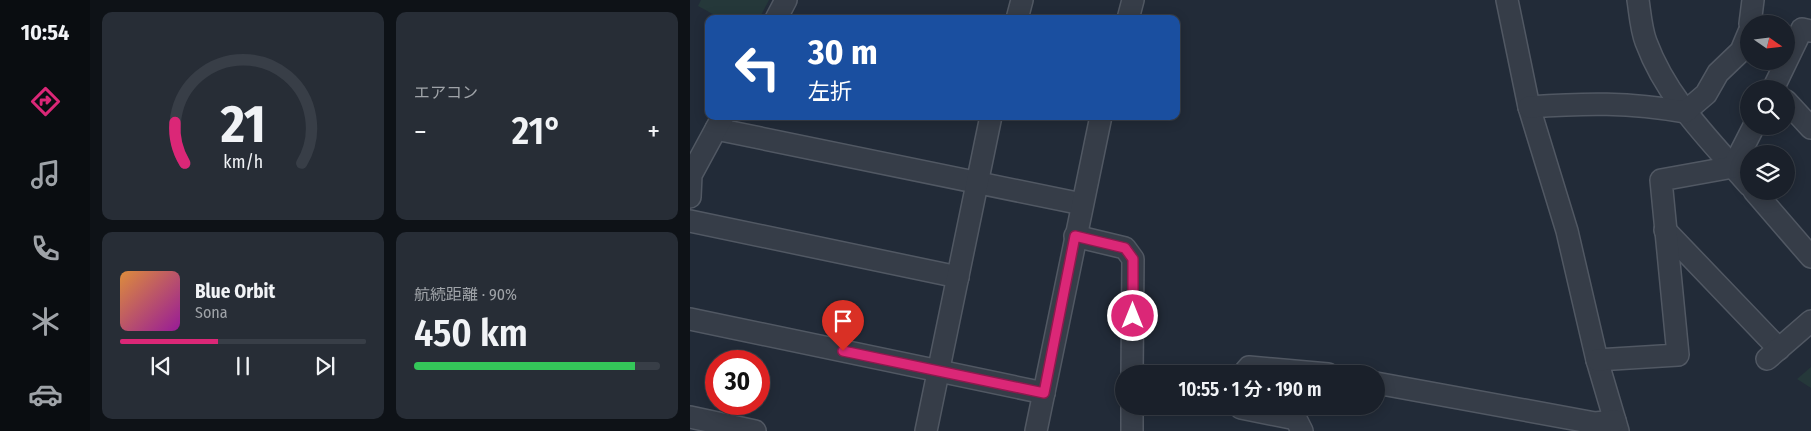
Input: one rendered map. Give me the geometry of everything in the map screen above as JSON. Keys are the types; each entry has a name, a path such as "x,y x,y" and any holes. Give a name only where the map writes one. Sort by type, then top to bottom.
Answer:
{"street":[{"path":"778,15 786,0"},
{"path":"1018,15 1022,0"},
{"path":"1129,15 1133,0"},
{"path":"1385,385 1616,426 1597,360 1567,231 1529,107 1507,0"},
{"path":"1638,0 1646,41 1665,80 1685,112 1740,175"},
{"path":"1751,15 1753,0"},
{"path":"1782,80 1802,30 1811,31"},
{"path":"1529,107 1589,103 1635,104 1685,112 1706,94 1718,73 1740,52"},
{"path":"1795,111 1811,128"},
{"path":"926,431 990,120"},
{"path":"1036,431 1075,236 1101,120"},
{"path":"690,197 690,174 719,122 977,183 1082,204"},
{"path":"1733,167 1749,135"},
{"path":"1597,360 1678,355 1661,180 1733,167"},
{"path":"1762,200 1811,257"},
{"path":"690,221 958,278"},
{"path":"1666,230 1773,354 1811,321"},
{"path":"1075,236 1125,248 1133,259 1132,365"},
{"path":"690,318 1044,393"},
{"path":"1132,415 1132,431"},
{"path":"1276,415 1296,419 1302,431"},
{"path":"690,417 755,431"}],"shaded area":[{"path":"701,0 769,0 761,15 715,15 698,6"},
{"path":"1811,367 1811,388 1797,379"}],"route":[{"path":"843,351 1044,393 1075,236 1125,248 1133,259 1133,316"}]}
